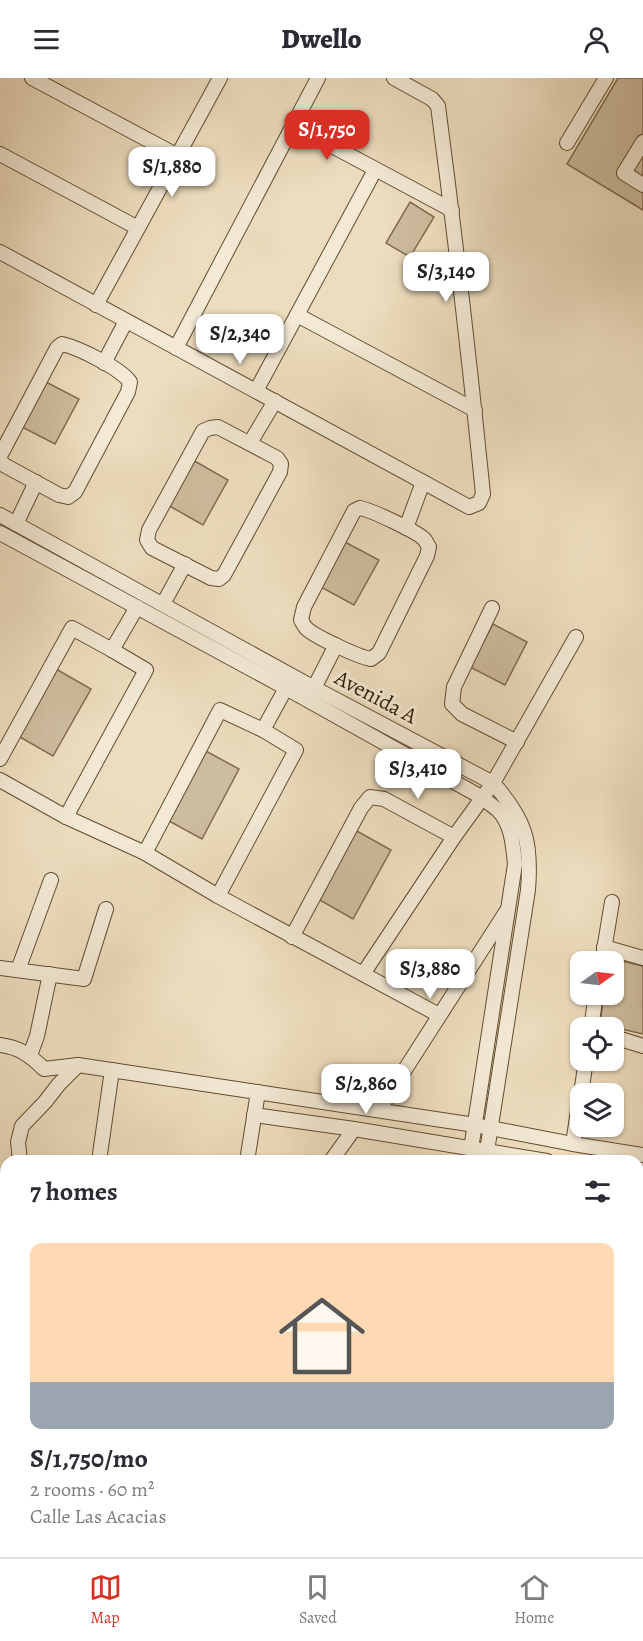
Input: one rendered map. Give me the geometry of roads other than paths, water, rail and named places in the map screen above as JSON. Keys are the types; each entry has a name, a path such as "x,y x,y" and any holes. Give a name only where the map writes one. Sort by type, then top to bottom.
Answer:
{"street":[{"path":"32,78 178,156"},
{"path":"176,348 318,78"},
{"path":"0,252 469,507 479,503 483,494 475,410 438,106 432,99 394,78"},
{"path":"567,143 606,78"},
{"path":"96,305 178,156 217,79"},
{"path":"293,125 452,210"},
{"path":"643,141 624,173 643,184"},
{"path":"0,154 138,228"},
{"path":"256,391 375,170"},
{"path":"297,315 475,410"},
{"path":"104,363 126,321"},
{"path":"62,344 72,346 104,363 126,376 130,382 128,392 75,492 68,497 59,495 4,465 0,458 57,348 62,344"},
{"path":"250,443 275,401"},
{"path":"218,427 277,458 281,464 280,472 224,575 219,579 211,578 185,564 152,548 147,540 149,530 203,431 218,427"},
{"path":"16,524 36,482"},
{"path":"406,528 423,482"},
{"path":"360,508 368,509 424,539 429,547 427,556 379,653 371,659 364,658 336,645 306,628 301,620 304,607 354,511 360,508"},
{"name":"Avenida A","path":"0,515 314,688 493,783 510,802 522,823 528,844 530,868 487,1151"},
{"name":"Avenida A","path":"0,533 286,688 483,798 499,811 509,829 515,864 471,1149"},
{"path":"112,650 143,610 159,602 185,564"},
{"path":"492,608 454,687 452,704 462,714 517,742"},
{"path":"0,759 72,628 146,670 66,817"},
{"path":"363,974 454,837 493,783 576,637"},
{"path":"314,688 336,645"},
{"path":"263,730 286,688"},
{"path":"145,853 220,710 263,730 297,750 218,896"},
{"path":"0,780 66,817 145,853 292,937 439,1015"},
{"path":"292,937 361,807 369,797 384,800 454,837"},
{"path":"18,970 51,880"},
{"path":"603,951 612,902"},
{"path":"379,1110 508,908"},
{"path":"0,968 84,979 106,909"},
{"path":"604,947 643,958"},
{"path":"30,1055 37,1036 51,974"},
{"path":"624,1040 643,1046"},
{"path":"0,1045 13,1046 30,1055 45,1069 78,1065 475,1125 643,1155"},
{"path":"19,1155 18,1142 22,1126 78,1065"},
{"path":"100,1155 112,1070"},
{"path":"248,1155 258,1092"},
{"path":"254,1115 354,1128 511,1155"},
{"path":"335,1155 354,1128"},
{"path":"573,1144 574,1137"}]}
